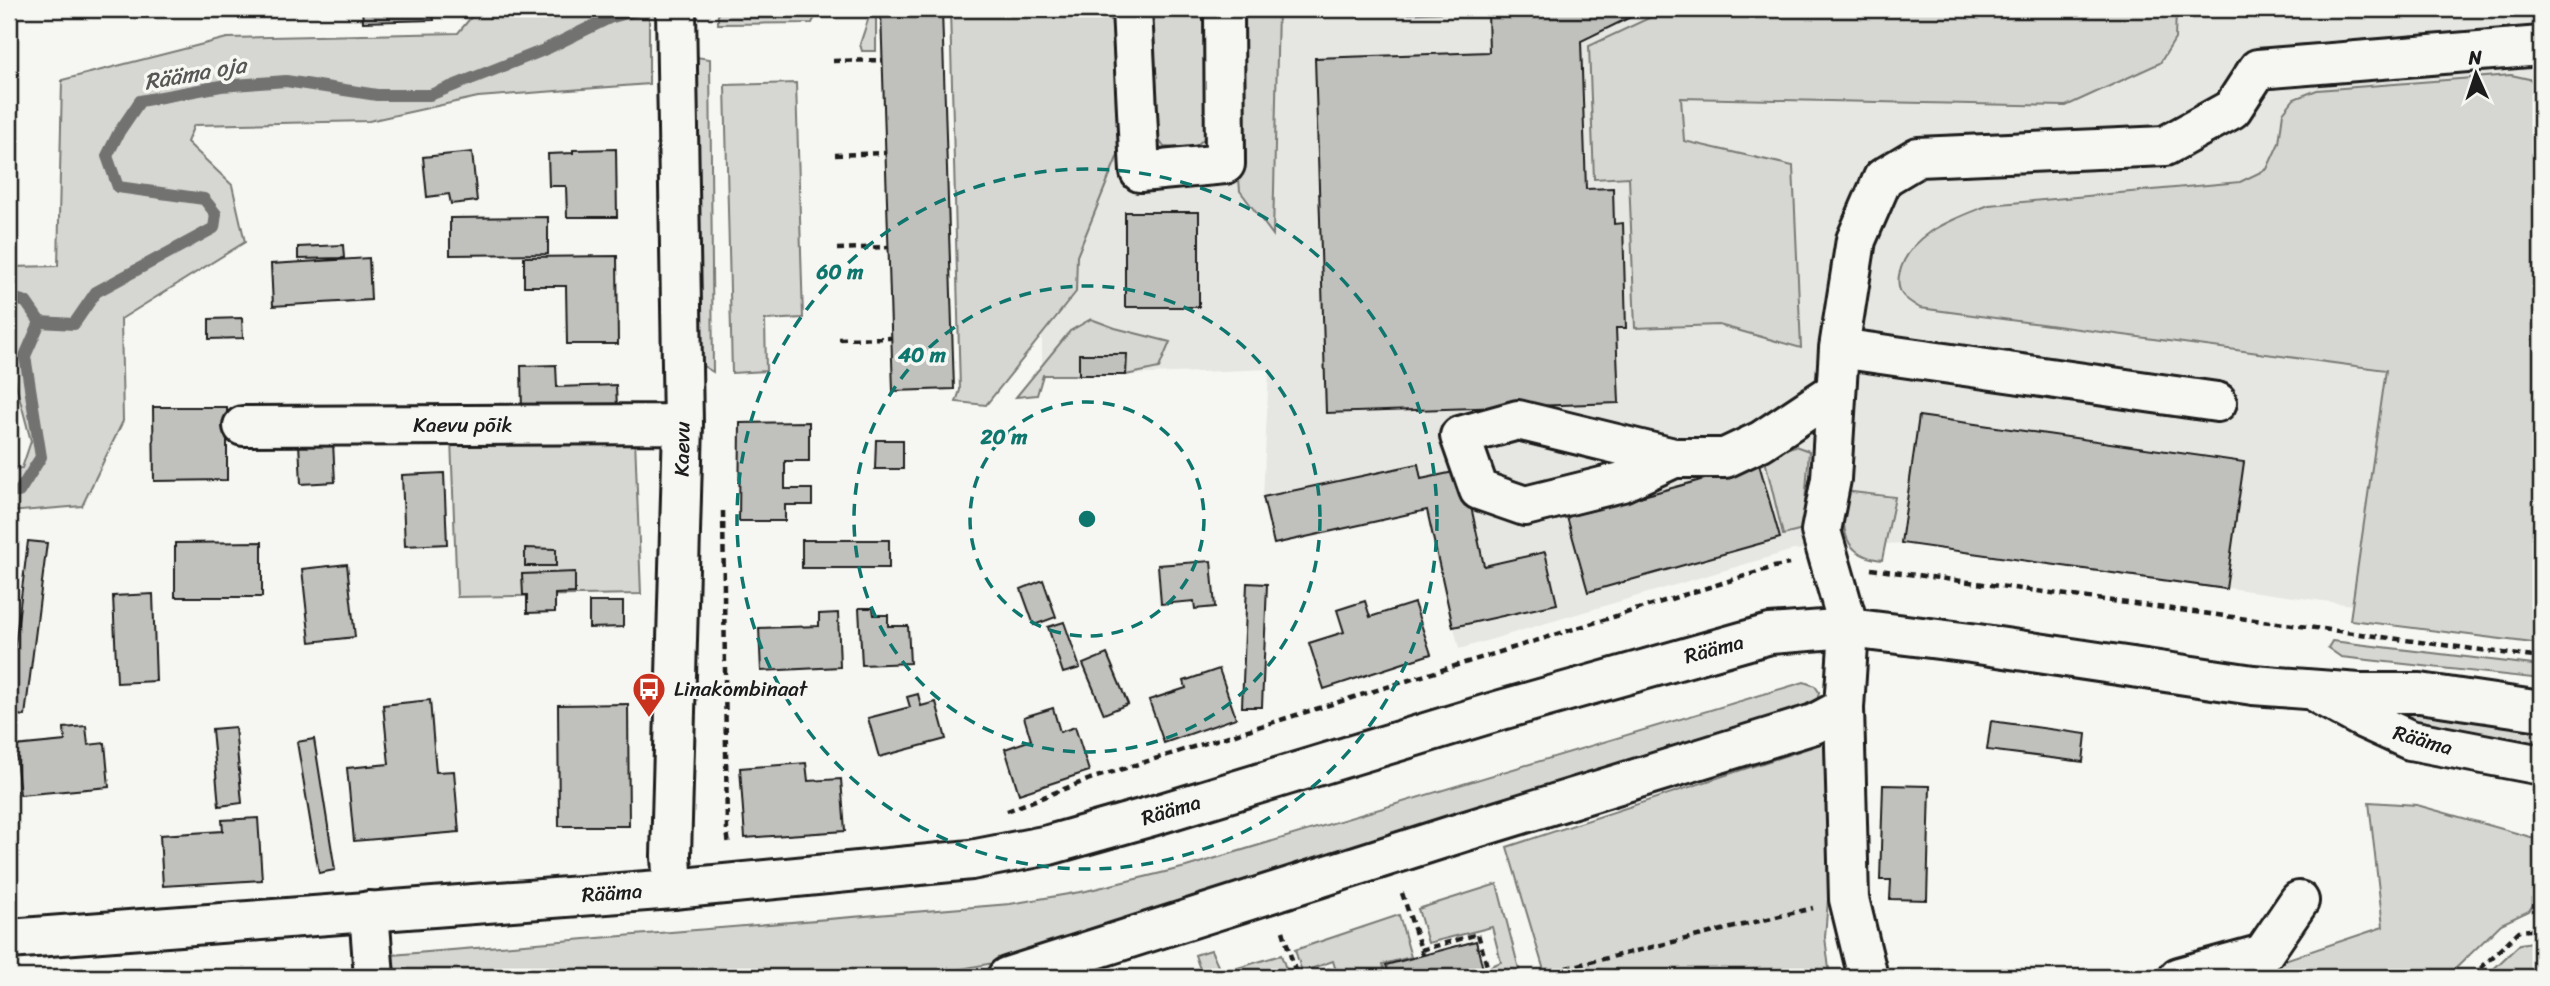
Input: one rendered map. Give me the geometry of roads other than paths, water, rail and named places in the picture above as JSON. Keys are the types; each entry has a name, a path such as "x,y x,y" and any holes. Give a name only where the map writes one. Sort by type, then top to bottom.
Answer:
{"main road":[{"name":"Kaevu","path":"673,889 671,856 683,424 676,9"},
{"path":"1132,9 1139,172 1225,164 1224,9"},
{"path":"1868,977 1849,900 1844,708 1849,628 1821,531 1831,479 1839,348 1856,240 1883,178 1918,157 2165,146 2232,109 2258,69 2541,47"},
{"path":"1839,348 2217,402"},
{"path":"1674,458 1622,482 1525,506 1479,490 1460,436 1518,420 1674,458 1725,458 1761,441 1836,391"},
{"name":"Kaevu põik","path":"243,426 683,424"},
{"name":"Rääma","path":"9,939 673,889 971,860 1049,845 1165,813 1514,706 1770,634 1849,628 1971,643 2253,685 2312,691 2420,694 2541,710"},
{"name":"Rääma","path":"2312,691 2410,740 2541,765"},
{"path":"1007,977 1814,724 1844,708"},
{"path":"2410,740 2541,790"},
{"path":"2179,977 2263,954 2299,901"},
{"path":"369,911 373,977"}],"waterway":[{"name":"Rääma oja","path":"9,492 19,492 41,457 25,356 40,322 74,324 96,292 214,228 216,214 204,199 118,187 107,156 140,101 221,86 286,81 377,95 430,95 544,50 609,18 641,9"},
{"path":"9,297 26,302 40,322"}],"place":[{"name":"Linakombinaat","path":"649,719"}]}
